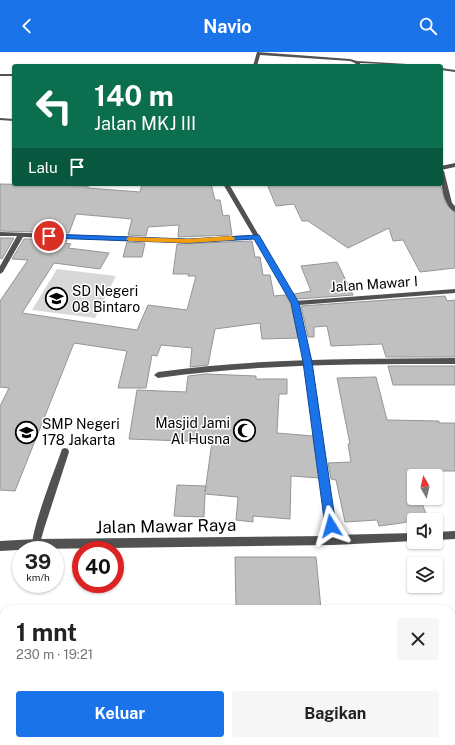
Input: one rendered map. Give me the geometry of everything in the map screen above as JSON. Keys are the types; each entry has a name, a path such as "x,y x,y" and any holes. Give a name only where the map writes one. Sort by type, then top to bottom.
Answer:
{"street":[{"path":"256,64 259,53 305,54 350,60 358,64"},
{"path":"443,69 455,71"},
{"path":"0,75 12,74"},
{"path":"0,119 12,120"},
{"path":"443,168 455,165"},
{"path":"443,178 449,203 455,210"},
{"path":"227,186 295,303 308,362 333,540"},
{"path":"0,234 188,241 256,237"},
{"path":"0,272 21,234"},
{"name":"Jalan Mawar I","path":"295,303 455,292"},
{"path":"158,375 202,368 308,362 455,361"},
{"path":"37,541 39,529 65,452"},
{"path":"443,536 455,535"},
{"name":"Jalan Mawar Raya","path":"64,544 333,540 407,537"},
{"name":"Jalan Mawar Raya","path":"0,546 12,545"}],"shaded area":[{"path":"57,269 116,276 95,318 32,310"}],"building":[{"path":"0,184 12,184 12,186 88,186 88,188 140,192 142,186 212,186 215,200 220,200 223,216 229,215 232,235 178,237 179,225 148,227 146,236 128,235 132,219 76,214 69,233 0,231"},
{"path":"268,186 441,186 446,204 455,213 455,268 420,272 403,240 393,241 389,228 348,248 308,221 302,221 294,204 276,206"},
{"path":"0,238 14,238 2,259 0,258"},
{"path":"24,239 67,240 65,243 71,244 68,248 109,253 100,269 54,263 22,313 137,330 148,305 187,310 196,276 188,276 189,274 173,274 177,244 252,241 255,257 260,257 263,275 270,275 274,296 285,295 291,304 298,338 262,339 260,323 215,329 208,365 190,367 192,348 161,345 157,356 152,355 146,388 118,388 127,351 74,343 15,491 0,490 0,406 9,388 0,387 0,301 28,260 12,259"},
{"path":"127,242 145,243 142,257 123,257"},
{"path":"337,262 353,295 298,299 294,294 311,291 301,266"},
{"path":"445,296 447,301 455,300 455,357 386,357 382,344 331,346 327,326 314,327 314,337 308,337 301,306"},
{"path":"388,366 455,366 455,385 393,385"},
{"path":"206,374 256,376 256,379 287,379 287,394 279,394 277,433 313,436 319,478 291,476 290,519 253,516 253,522 236,520 238,497 205,494 204,517 174,516 177,485 206,486 212,442 129,439 137,390 186,392 188,376"},
{"path":"376,377 387,420 439,421 439,423 455,423 455,471 443,471 443,469 407,469 407,505 423,505 426,513 407,513 407,522 379,526 377,520 345,522 336,480 331,479 328,463 351,462 348,444 350,444 337,378"},
{"path":"235,557 316,557 321,605 236,605"}],"slow traffic":[{"path":"129,239 188,241 231,238"}],"place":[{"name":"SD Negeri 08 Bintaro","path":"57,299"},
{"name":"Masjid Jami Al Husna","path":"245,431"},
{"name":"SMP Negeri 178 Jakarta","path":"26,432"}],"route":[{"path":"49,236 188,241 256,237 295,303 308,362 331,526"}]}
